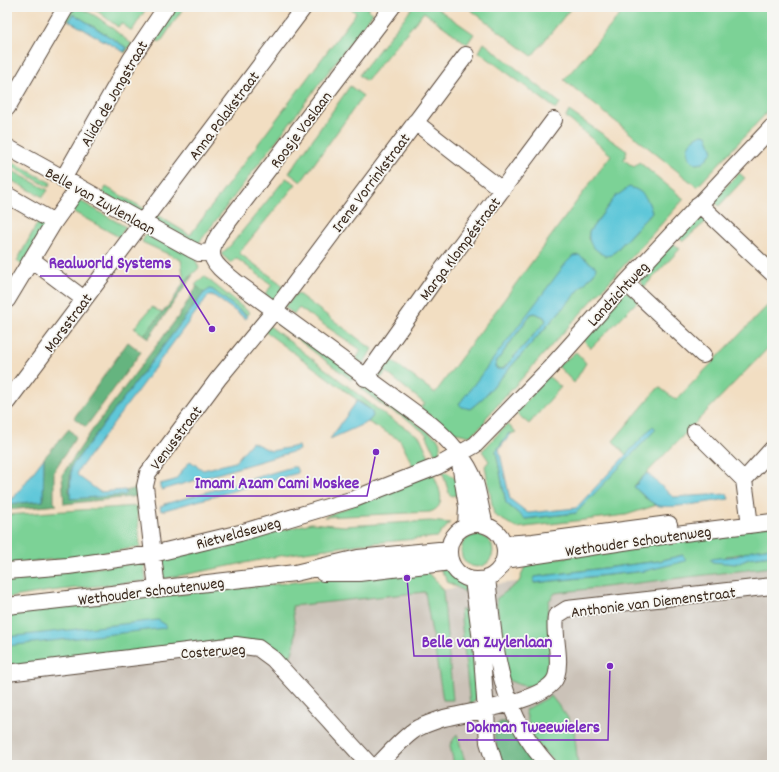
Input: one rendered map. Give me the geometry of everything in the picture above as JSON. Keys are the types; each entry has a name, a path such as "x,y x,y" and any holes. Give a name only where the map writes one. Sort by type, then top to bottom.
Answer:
{"street":[{"path":"7,108 66,7"},
{"name":"Alida de Jongstraat","path":"63,179 131,58 166,7"},
{"name":"Anna Polakstraat","path":"142,223 304,7"},
{"name":"Roosje Voslaan","path":"211,252 213,244 219,234 392,7"},
{"name":"Irene Vorrinkstraat","path":"275,310 466,55"},
{"name":"Marga Klompéstraat","path":"365,378 433,282 554,120"},
{"path":"415,122 502,190"},
{"name":"Landzichtweg","path":"458,453 475,445 550,368 626,283 772,127"},
{"name":"Belle van Zuylenlaan","path":"7,147 191,249 199,252 211,252"},
{"path":"7,300 54,222 79,188"},
{"path":"7,195 54,222"},
{"path":"699,204 772,273"},
{"name":"Marsstraat","path":"7,402 142,223"},
{"path":"211,252 214,263 236,282 365,378 429,423 446,438 458,453 475,481 485,525"},
{"path":"32,260 84,299"},
{"path":"626,283 703,355"},
{"name":"Venusstraat","path":"157,588 145,486 148,473 218,379 275,310"},
{"path":"695,431 744,480 750,520"},
{"path":"744,480 772,449"},
{"path":"458,453 467,507 466,526"},
{"name":"Rietveldseweg","path":"7,571 68,566 153,554 240,533 319,510 438,466 458,453"},
{"name":"Wethouder Schoutenweg","path":"504,552 750,520 772,512"},
{"name":"Wethouder Schoutenweg","path":"750,520 772,522"},
{"path":"475,524 485,525 500,535 504,552 496,573 480,579 460,574 450,556 452,540 458,532 466,526 475,524"},
{"name":"Wethouder Schoutenweg","path":"7,606 295,573 358,558 450,556"},
{"path":"480,579 496,654 509,705 524,735 548,765"},
{"path":"480,579 481,641 488,742 495,765"},
{"name":"Anthonie van Diemenstraat","path":"509,705 548,687 556,678 558,667 555,626 556,616 567,609 772,586"},
{"name":"Costerweg","path":"7,673 236,645 258,648 273,659 370,765"},
{"path":"378,765 416,729 442,719 509,705"}],"shaded area":[{"path":"772,556 772,765 7,765 7,634"}],"green space":[{"path":"69,7 78,8 94,15 132,44 125,53 124,52 127,48 74,14 69,21 65,18"},
{"path":"92,7 147,7 132,31 121,23 118,27"},
{"path":"174,7 182,10 160,43 153,37"},
{"path":"349,7 370,7 368,10 373,13 198,244 154,220 157,215 190,235 356,13"},
{"path":"413,7 435,7 474,34 467,44 424,12 366,81 359,75"},
{"path":"467,7 572,7 532,56"},
{"path":"627,7 772,7 772,107 697,187 564,80"},
{"path":"484,43 560,103 556,109 479,52"},
{"path":"350,86 363,96 301,182 289,173"},
{"path":"569,111 627,151 624,160 634,167 639,162 684,199 486,418 484,424 470,436 452,432 420,408 425,404 386,372 381,378 374,373 388,358 435,393 611,155 566,117","holes":["615,197 652,212 612,255 588,239 589,232","579,255 595,272 482,399 470,409 459,404"]},
{"path":"7,159 51,183 49,187 7,164"},
{"path":"7,168 48,190 43,197 7,178"},
{"path":"739,173 745,178 719,206 713,200"},
{"path":"286,178 296,184 239,253 280,283 283,290 274,301 265,294 272,285 236,258 231,263 221,254 230,246"},
{"path":"106,187 145,209 141,214 102,193"},
{"path":"77,199 126,227 119,237 70,210"},
{"path":"698,212 707,221 683,241 678,236"},
{"path":"38,222 47,225 22,265 17,261"},
{"path":"146,234 194,256 199,268 184,282 181,260 142,242"},
{"path":"673,243 680,249 644,287 639,279"},
{"path":"193,275 148,339 144,335 173,300 184,282"},
{"path":"204,276 250,313 247,315 207,291 204,293 195,285"},
{"path":"197,286 204,293 71,467 69,492 126,493 125,491 138,488 140,496 64,504 62,475 93,429 178,317"},
{"path":"626,291 639,300 591,348 582,339"},
{"path":"297,293 372,349 364,363 356,360 361,350 299,308 294,314 284,307"},
{"path":"772,301 772,344 634,486 645,498 657,505 626,515 517,528 494,515 485,466 489,461 482,451 507,424 516,432 511,433 496,451 506,503 525,519 576,513 626,455 613,441 659,387 676,400"},
{"path":"152,307 162,313 144,335 134,328"},
{"path":"535,313 544,317 546,321 503,369 497,369 495,366 497,361 531,314"},
{"path":"278,318 355,375 351,380 275,322"},
{"path":"267,324 385,415 420,437 431,461 414,468 400,440 368,422 373,416 371,410 263,330"},
{"path":"128,342 141,352 86,427 74,418"},
{"path":"576,352 586,363 574,383 558,366"},
{"path":"548,376 561,387 529,424 516,413"},
{"path":"364,384 438,439 440,448 437,458 426,434 407,419 388,409 361,389"},
{"path":"69,429 76,437 54,471 54,502 57,505 7,510 7,504 43,501 44,458"},
{"path":"442,471 451,475 456,480 460,495 450,496"},
{"path":"433,473 439,489 441,500 436,509 430,512 324,517"},
{"path":"137,506 140,547 79,557 7,564 7,515"},
{"path":"430,521 450,523 437,537 362,544 290,554 163,579 160,559 221,546 311,523 344,526"},
{"path":"772,525 772,547 726,556 735,564 749,558 772,555 772,567 555,593 549,601 547,616 552,661 548,677 537,684 524,686 508,680 496,599 519,582 526,563","holes":["683,555 645,571 534,583 534,577 659,561"]},
{"path":"474,535 480,535 489,539 493,551 489,563 480,567 474,567 465,563 461,554 461,548 465,539"},
{"path":"144,562 146,581 50,591 7,598 7,579"},
{"path":"445,568 465,587 465,592 448,582 440,569"},
{"path":"421,569 433,577 443,591 453,700 443,700 425,592 292,606 295,638 292,652 284,667 261,642 7,667 7,612"},
{"path":"471,609 477,697 470,705 460,610"},
{"path":"551,696 566,715 574,729 578,765 557,765 534,741 525,710"},
{"path":"500,722 506,722 542,765 500,765 493,728"},
{"path":"457,734 466,765 454,765 450,745"}],"water":[{"path":"74,14 127,48 124,52 69,21"},
{"path":"702,134 707,135 713,151 703,163 696,164 690,160 688,155 688,147 691,141"},
{"path":"629,187 638,190 644,196 649,203 652,212 612,255 605,256 592,246 589,240 589,232 615,197"},
{"path":"579,255 596,267 595,272 482,399 470,409 462,407 459,404 566,263 573,256","holes":["535,313 544,317 546,321 503,369 497,369 495,366 497,361 531,314"]},
{"path":"210,289 247,316 246,319 214,296 208,296 77,472 78,476 100,492 125,490 126,493 124,495 70,499 71,467 204,293"},
{"path":"357,401 371,410 373,416 368,422 330,439"},
{"path":"653,426 656,429 576,513 525,519 506,503 496,451 509,433 511,434 499,449 510,499 528,513 576,508"},
{"path":"252,442 271,451 298,446 299,450 162,490 160,487 160,484 175,480 190,461 203,470 235,462"},
{"path":"44,458 43,501 7,504 7,495 13,499"},
{"path":"296,467 298,473 161,511 160,507 165,504"},
{"path":"647,473 673,497 727,494 729,499 680,506 656,505 634,487"},
{"path":"772,547 772,555 749,558 735,564 712,562 710,559 737,556 752,550"},
{"path":"683,555 686,561 645,571 534,583 534,577 659,561"},
{"path":"158,620 166,625 165,628 7,646 7,637"}],"place":[{"name":"Realworld Systems","path":"212,329"},
{"name":"Imami Azam Cami Moskee","path":"376,452"},
{"name":"Belle van Zuylenlaan","path":"407,578"},
{"name":"Dokman Tweewielers","path":"610,666"}]}
